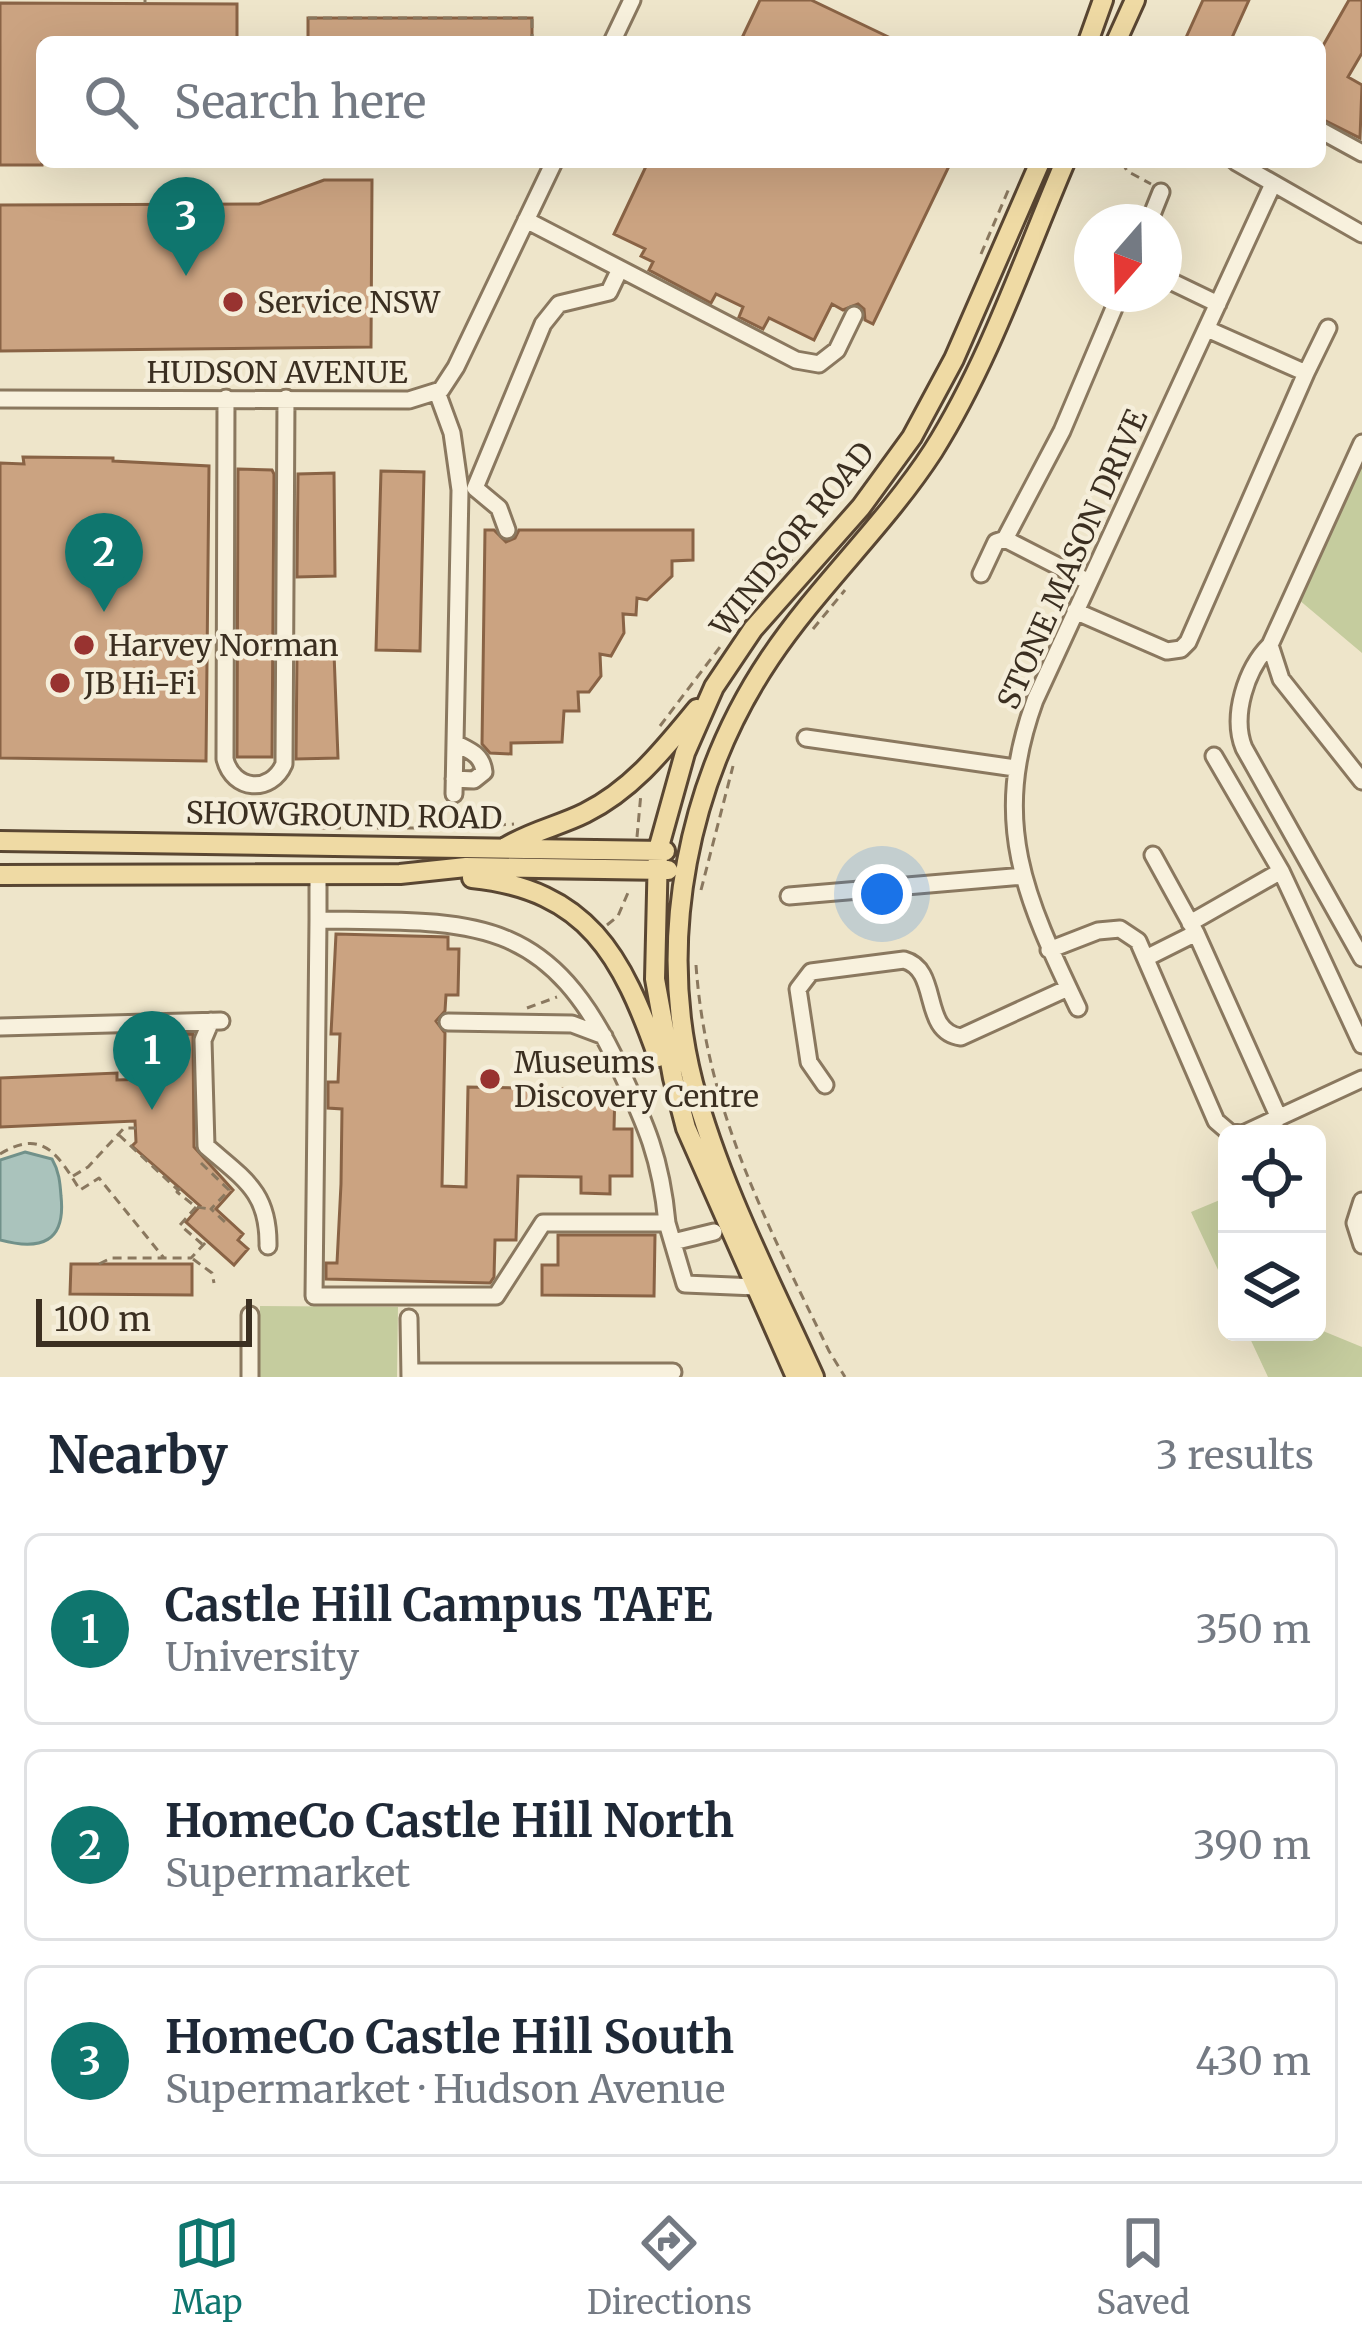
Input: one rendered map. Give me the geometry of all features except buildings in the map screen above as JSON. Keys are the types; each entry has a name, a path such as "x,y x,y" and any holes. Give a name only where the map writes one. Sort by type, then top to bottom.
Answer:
{"main road":[{"path":"1090,36 1103,0"},
{"path":"1119,36 1135,0"},
{"name":"WINDSOR ROAD","path":"796,1377 686,1128 658,1010 653,942 657,860 685,753 714,687 765,614 861,507 912,437 954,359 1037,168"},
{"name":"WINDSOR ROAD","path":"814,1377 749,1235 692,1079 679,978 686,863 711,774 733,720 772,654 934,448 972,379 1062,168"},
{"path":"506,847 535,830 582,815 632,782 714,687"},
{"name":"SHOWGROUND ROAD","path":"0,841 506,847 686,863"},
{"name":"SHOWGROUND ROAD","path":"0,874 400,874 657,860"},
{"path":"400,874 525,886 578,918 619,965 635,992 686,1128"}],"street":[{"path":"614,36 627,6"},
{"path":"1326,133 1362,153"},
{"name":"HUDSON AVENUE","path":"0,399 409,400 437,392 456,368 551,168"},
{"path":"1246,168 1362,234"},
{"name":"STONE MASON DRIVE","path":"1078,1008 1048,950 1023,876 1012,801 1015,768 1035,700 1273,184"},
{"path":"1156,204 1161,192"},
{"path":"526,220 796,360 818,364 837,350 854,315"},
{"path":"507,530 499,508 475,488 543,324 559,304 609,292 620,268"},
{"path":"1182,287 1218,304"},
{"path":"981,574 996,542 1005,539 1062,431 1112,312"},
{"path":"1075,610 1167,650 1181,649 1188,642 1328,328"},
{"path":"1207,329 1306,373"},
{"path":"437,392 452,433 460,490 454,786 484,772 476,754 455,743"},
{"path":"226,398 225,759 229,772 240,782 267,785 278,778 284,764 286,398"},
{"path":"1362,443 1270,645 1261,654 1238,719 1240,738 1362,958"},
{"path":"1005,539 1089,581"},
{"path":"1270,645 1281,679 1362,781"},
{"path":"806,738 1015,768"},
{"path":"1214,756 1281,871 1362,1046"},
{"path":"1153,855 1193,928 1279,1118"},
{"path":"1145,958 1281,871"},
{"path":"318,874 314,1296 496,1296 543,1223 667,1223"},
{"path":"789,896 1023,876"},
{"path":"318,920 443,922 495,935 528,950 568,980 604,1036 655,1144 667,1223 685,1284 756,1287"},
{"path":"1048,950 1098,931 1120,929 1138,941 1221,1125"},
{"path":"824,1084 809,1062 798,989 811,972 904,960 915,963 940,1026 950,1036 961,1037 1068,988"},
{"path":"0,1027 216,1021 203,1040 206,1146 260,1195 268,1246"},
{"path":"448,1022 572,1024 604,1036"},
{"path":"1263,1125 1362,1079"},
{"path":"1362,1201 1355,1223 1362,1245"},
{"path":"673,1242 714,1232"},
{"path":"250,1315 250,1377"},
{"path":"409,1318 410,1374 673,1372"}],"path":[{"path":"308,18 532,18 532,36"},
{"path":"1125,168 1161,192"},
{"path":"975,267 1012,183"},
{"path":"763,592 790,557 817,533"},
{"path":"661,725 722,644"},
{"path":"640,823 642,795"},
{"path":"298,828 459,828 521,822"},
{"path":"698,902 710,844"},
{"path":"604,928 618,916 631,884"},
{"path":"695,948 705,1044 737,1158 845,1377"},
{"path":"520,1010 561,996 551,983"},
{"path":"72,1177 88,1167 124,1128 136,1128"},
{"path":"206,1131 200,1132 201,1163 230,1190 212,1209"},
{"path":"118,1134 196,1207 212,1209 225,1222 221,1225"},
{"path":"0,1154 36,1143 50,1148 80,1190 99,1178 164,1258"},
{"path":"191,1258 205,1243 180,1225 196,1207"},
{"path":"98,1264 111,1258 191,1258 212,1273 214,1283"}],"green space":[{"path":"1362,443 1362,653 1292,594"},
{"path":"1218,1201 1218,1270 1191,1212"},
{"path":"260,1306 398,1307 397,1377 260,1377"},
{"path":"1326,1332 1362,1347 1362,1377 1268,1377 1251,1341 1326,1341"}],"water":[{"path":"25,1152 52,1159 59,1177 59,1224 55,1233 39,1243 0,1240 0,1160"}],"place":[{"name":"HomeCo Castle Hill South","path":"186,276"},
{"name":"Service NSW","path":"233,302"},
{"name":"HomeCo Castle Hill North","path":"104,612"},
{"name":"Harvey Norman","path":"84,645"},
{"name":"JB Hi-Fi","path":"60,683"},
{"name":"Museums Discovery Centre","path":"490,1079"},
{"name":"Castle Hill Campus TAFE","path":"152,1110"}]}
